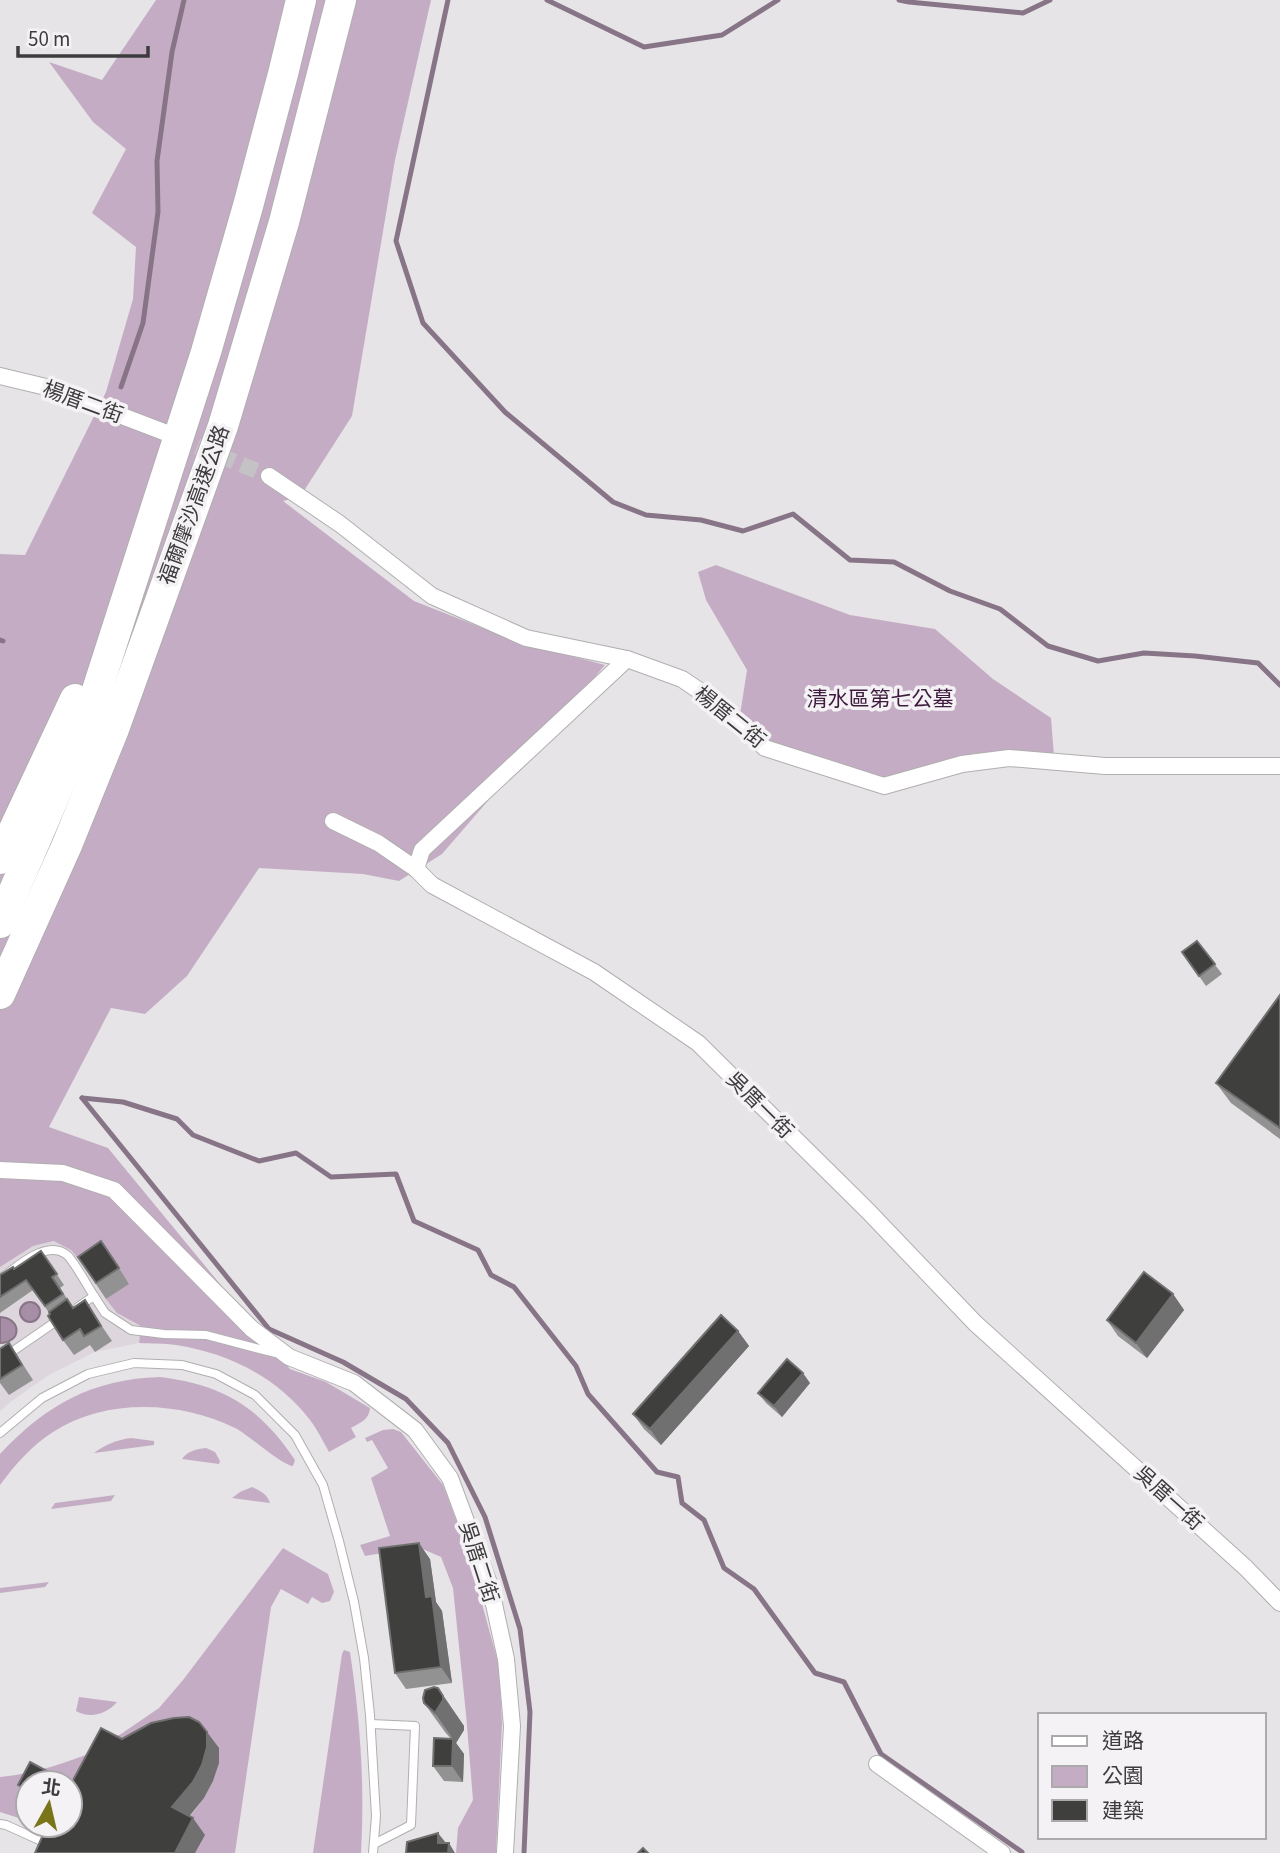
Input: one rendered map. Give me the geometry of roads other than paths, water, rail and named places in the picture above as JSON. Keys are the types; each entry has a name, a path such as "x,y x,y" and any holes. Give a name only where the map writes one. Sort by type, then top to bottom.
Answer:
{"highway":[{"name":"福爾摩沙高速公路","path":"0,923 88,718 206,352 284,74 301,0"},
{"name":"福爾摩沙高速公路","path":"0,994 67,845 114,729 223,426 284,222 341,0"},
{"path":"0,859 87,673 206,352"}],"street":[{"name":"楊厝二街","path":"0,376 46,387 164,432"},
{"name":"楊厝二街","path":"269,476 340,524 432,597 526,638 627,659 682,679 722,706 765,748 884,786 962,764 1009,758 1105,766 1280,766"},
{"path":"416,869 422,850 627,659"},
{"name":"吳厝一街","path":"333,821 378,843 416,869 432,885 594,972 698,1043 868,1211 975,1323 1280,1603"},
{"name":"吳厝二街","path":"0,1170 63,1173 114,1190 252,1329 289,1357 354,1383 415,1430 450,1478 490,1586 506,1659 512,1726 505,1853"},
{"path":"877,1763 1003,1853"}],"lane":[{"path":"0,1279 40,1252 53,1249 67,1255 105,1313 131,1329 164,1334 206,1335 289,1357"},
{"path":"0,1360 94,1296"},
{"path":"0,1433 42,1398 88,1374 134,1363 182,1365 216,1374 255,1395 295,1435 323,1485 354,1602 364,1658 371,1724 376,1816 374,1849"},
{"path":"371,1724 415,1726 411,1825 374,1849"},
{"path":"0,1824 57,1848"}],"waterway":[{"path":"121,387 143,323 158,212 157,161 172,52 184,0"},
{"path":"448,0 396,241 423,323 505,412 613,502 646,515 701,520 743,531 793,514 850,560 894,562 950,591 1000,609 1048,646 1098,661 1144,653 1258,663 1280,685"},
{"path":"547,0 644,47 722,35 778,0"},
{"path":"899,0 1023,13 1050,0"},
{"path":"82,1098 123,1102 177,1119 193,1135 259,1161 296,1153 331,1177 396,1174 414,1221 478,1250 491,1275 514,1287 576,1366 588,1394 657,1472 678,1477 682,1503 704,1520 724,1568 754,1589 815,1673 844,1682 881,1754 1022,1852"},
{"path":"82,1098 269,1329 343,1362 406,1399 448,1443 485,1517 520,1629 530,1712 524,1853"}],"tunnel":[{"path":"175,437 269,476"}],"park label":[{"name":"清水區第七公墓","path":"880,699"}]}
